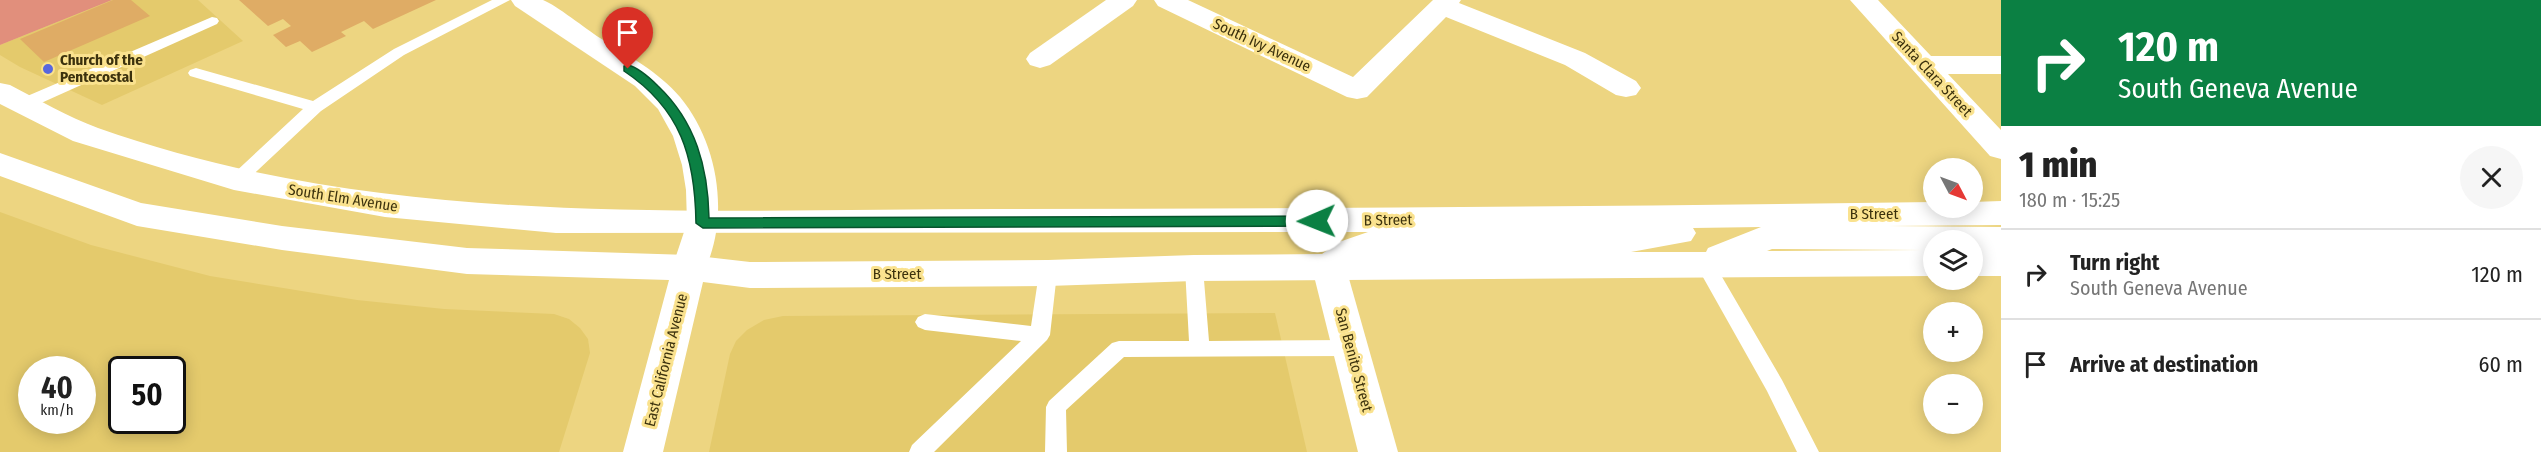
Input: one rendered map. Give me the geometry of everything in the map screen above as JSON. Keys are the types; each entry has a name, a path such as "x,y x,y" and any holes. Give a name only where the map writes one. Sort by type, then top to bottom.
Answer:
{"main road":[{"name":"East California Avenue","path":"524,0 645,80 670,104 688,136 698,165 702,190 703,223 689,268 643,452"},
{"path":"1040,59 1124,0"},
{"name":"South Ivy Avenue","path":"1167,0 1357,90 1445,3"},
{"name":"Santa Clara Street","path":"1863,0 2001,149"},
{"path":"1445,3 1575,59 1626,88"},
{"path":"1923,65 2001,65"},
{"name":"South Elm Avenue","path":"12,98 84,134 237,180 408,208 556,221 703,223"},
{"path":"0,164 137,214 282,238 467,261 689,268"},
{"name":"B Street","path":"703,223 1282,221 2001,213"},
{"path":"1329,268 1342,255 1359,245 1378,242 1626,241 1788,215"},
{"path":"1704,263 1769,237 2001,239"},
{"name":"B Street","path":"689,268 756,275 1048,273 1194,268 1923,263"},
{"path":"1983,263 2001,263"},
{"name":"San Benito Street","path":"1329,268 1378,452"}],"lane":[{"path":"237,180 315,107 399,52 503,0"},
{"path":"12,98 212,21"},
{"path":"196,73 315,107"},
{"path":"1704,263 1775,386 1808,452"},
{"path":"1194,268 1200,348"},
{"path":"920,452 1040,335 1048,273"},
{"path":"925,322 1040,335"},
{"path":"1056,452 1056,407 1119,349 1351,348"}],"shaded area":[{"path":"0,0 112,0 0,45"},
{"path":"112,0 198,0 243,41 102,105 20,67 0,55 0,45"},
{"path":"0,212 91,245 210,276 357,300 444,309 554,314 569,319 588,339 590,353 559,452 0,452"},
{"path":"1275,313 1307,452 709,452 730,354 736,341 747,330 764,320 783,316"}],"building":[{"path":"113,0 131,0 150,16 44,62 20,39"},
{"path":"239,0 436,0 373,29 364,21 341,32 346,36 312,52 300,41 286,47 273,35 291,26 283,19 268,26"}],"place":[{"name":"Church of the Pentecostal","path":"48,69"}],"route":[{"path":"628,69 645,80 670,104 688,136 698,165 702,190 703,223 1317,221"}]}
